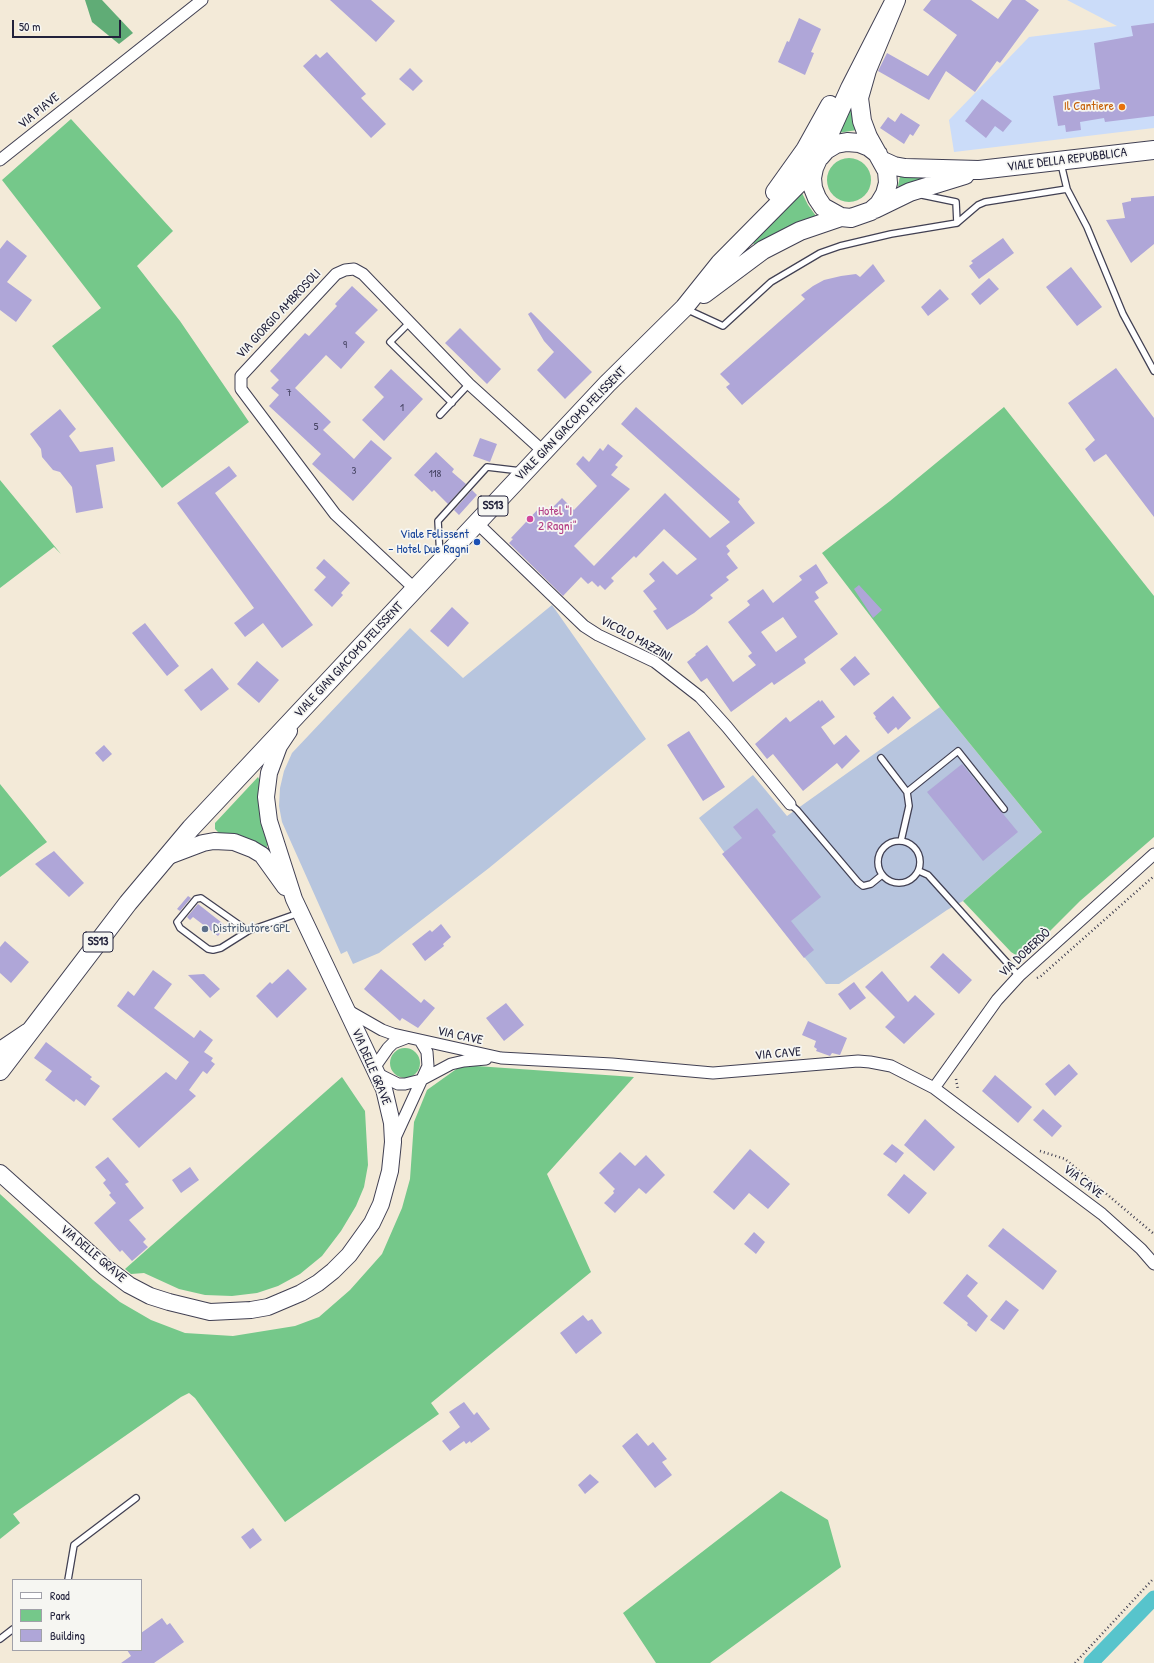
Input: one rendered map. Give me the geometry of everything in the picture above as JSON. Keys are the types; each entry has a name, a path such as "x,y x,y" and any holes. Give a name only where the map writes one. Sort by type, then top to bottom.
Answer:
{"main road":[{"name":"VIALE GIAN GIACOMO FELISSENT","path":"895,0 867,70 859,98 862,121 887,171 888,183 880,204 871,211 852,218 841,217 823,207 817,198 812,183 816,163 850,88 895,0"},
{"path":"720,263 795,166 895,0"},
{"name":"VIALE GIAN GIACOMO FELISSENT","path":"0,1071 164,858 246,768 478,523 607,384 684,308 720,263 816,163 826,150 836,144 847,142 859,143 869,147 880,158"},
{"name":"VIALE DELLA REPUBBLICA","path":"979,170 1154,150"},
{"path":"880,158 905,168 979,170"},
{"path":"871,211 910,192 979,170"},
{"name":"VIALE GIAN GIACOMO FELISSENT","path":"684,308 762,250 800,231 841,217"},
{"name":"VIA DELLE GRAVE","path":"0,1172 105,1267 129,1285 150,1296 190,1308 210,1312 231,1312 268,1307 301,1293 323,1279 349,1255 372,1223 381,1204 390,1170 393,1142 389,1106 375,1071 297,906 269,821 267,810 267,785 269,773 279,746 305,707"},
{"name":"VIA DELLE GRAVE","path":"164,858 203,843 225,841 243,845 262,855 297,906"},
{"path":"0,1050 33,1028"}],"street":[{"name":"VIA PIAVE","path":"0,160 202,0"},
{"name":"VIA GIORGIO AMBROSOLI","path":"415,589 330,508 240,389 239,381 241,376 331,280 345,270 354,269 363,274 469,384 544,452"},
{"name":"VICOLO MAZZINI","path":"478,523 584,626 598,635 654,662 700,697 727,727 790,804"},
{"name":"VIA DOBERDÒ","path":"934,1088 997,1000 1019,976 1154,854"},
{"name":"VIA CAVE","path":"346,1010 382,1030 406,1038 501,1058 612,1064 713,1073 870,1062 886,1065 904,1071 934,1088 1102,1214 1142,1249 1154,1264"},
{"path":"406,1038 393,1043 388,1048 375,1071 398,1084 421,1080 451,1064 464,1061 501,1058"},
{"path":"393,1142 426,1072 428,1058 422,1042"}],"lane":[{"path":"1059,160 1067,189 1087,227 1123,314 1154,371"},
{"path":"684,308 723,326 771,282 820,253 840,246 891,234 957,223 978,205 986,202 1067,189"},
{"path":"910,192 956,202 957,223"},
{"path":"410,322 390,342 452,403"},
{"path":"440,415 469,384"},
{"path":"440,563 438,521 487,467 526,471"},
{"path":"907,792 958,751 1004,809"},
{"path":"881,758 907,792 909,806 901,841"},
{"path":"790,804 797,810 858,882 864,886 871,884 882,875"},
{"path":"901,841 908,842 918,851 921,864 919,871 915,877 902,884 894,883 882,875 878,861 880,854 888,844 901,841"},
{"path":"919,871 928,875 1019,976"},
{"path":"248,931 201,898 196,899 177,922 180,928 208,950 213,950 221,948 248,931 297,906"},
{"path":"68,1579 74,1545 136,1498"},
{"path":"0,1639 12,1630"}],"path":[{"path":"1034,979 1041,976 1154,876"},
{"path":"957,1075 958,1091 962,1095"},
{"path":"1034,1149 1065,1159 1154,1234"},
{"path":"1076,1663 1154,1578"}],"shaded area":[{"path":"1067,0 1154,0 1154,128 954,152 949,120 1029,37 1117,26"},
{"path":"552,605 646,739 489,868 379,953 353,964 347,951 341,954 282,822 279,806 280,788 284,771 292,753 410,628 463,678"},
{"path":"940,707 1042,832 963,901 947,910 839,984 826,984 776,922 699,818 753,775 787,816"}],"green space":[{"path":"85,0 102,0 133,33 119,44 92,22"},
{"path":"851,106 857,130 838,133"},
{"path":"71,119 173,231 137,266 180,321 249,422 162,488 52,346 101,308 2,180"},
{"path":"849,158 861,162 867,168 871,180 867,192 861,198 849,202 837,198 831,192 827,180 831,168 837,162"},
{"path":"900,176 925,178 900,188 898,186"},
{"path":"799,192 802,193 816,216 755,245 753,243"},
{"path":"1004,407 1154,596 1154,837 1080,901 1022,959 1011,952 963,901 1042,832 940,707 822,553 890,501"},
{"path":"0,480 61,554 54,547 0,588"},
{"path":"258,777 260,781 260,821 268,844 266,849 220,834 215,829 215,823"},
{"path":"0,784 47,842 0,877"},
{"path":"405,1048 416,1052 420,1063 416,1074 405,1078 394,1074 390,1063 394,1052"},
{"path":"462,1065 634,1077 547,1174 591,1272 431,1403 439,1414 285,1522 195,1398 189,1393 181,1397 13,1514 20,1523 0,1539 0,1194 93,1280 120,1302 151,1320 185,1333 233,1336 295,1326 319,1317 350,1290 382,1254 402,1208 410,1179 414,1122 427,1090"},
{"path":"342,1077 365,1111 368,1165 364,1187 356,1206 341,1231 322,1256 300,1274 278,1286 257,1293 232,1296 205,1295 179,1289 144,1273 131,1274 125,1269"},
{"path":"781,1491 828,1520 841,1567 710,1663 656,1663 623,1613"}],"building":[{"path":"330,0 371,0 395,21 376,42"},
{"path":"931,0 971,0 998,19 1012,0 1025,0 1039,10 1000,63 997,61 975,92 946,71 929,100 878,71 887,53 928,76 957,35 923,10"},
{"path":"799,18 821,29 811,52 814,53 805,75 778,62 787,41 789,42"},
{"path":"1154,23 1154,116 1105,122 1104,118 1080,122 1081,130 1066,132 1065,125 1058,126 1053,96 1100,89 1094,43 1133,36 1131,26"},
{"path":"327,52 366,94 361,98 386,124 371,138 303,66 316,54 320,58"},
{"path":"410,68 423,81 413,91 399,79"},
{"path":"982,99 1012,121 1003,132 995,126 986,138 965,121"},
{"path":"901,113 920,125 913,136 910,134 904,144 880,128 888,117 895,122"},
{"path":"1154,196 1154,244 1131,263 1106,220 1125,218 1122,203 1131,201 1131,198"},
{"path":"1003,238 1014,253 979,279 969,266 973,263 971,261"},
{"path":"7,240 27,256 7,282 32,300 16,322 0,310 0,249"},
{"path":"873,264 885,281 742,405 726,387 730,384 720,374 805,299 801,295 813,286 824,280 841,276 856,274 860,277"},
{"path":"1071,267 1102,307 1077,326 1046,287"},
{"path":"989,278 999,289 980,305 971,294"},
{"path":"352,286 378,310 355,333 365,342 341,369 326,355 295,388 331,422 323,430 354,459 371,440 392,458 353,501 312,464 321,454 269,406 279,395 271,388 279,380 270,371 305,333 309,336 337,306 335,304"},
{"path":"940,289 949,299 928,316 921,307"},
{"path":"531,312 592,372 565,399 537,370 554,352 544,341 528,314"},
{"path":"460,328 501,369 487,384 445,343"},
{"path":"1116,368 1154,418 1154,517 1106,454 1094,462 1085,449 1095,440 1068,403"},
{"path":"391,369 423,399 384,441 362,420 384,397 374,387"},
{"path":"636,407 740,499 738,502 755,523 726,546 730,551 727,554 738,568 726,577 729,580 710,595 713,598 694,613 667,630 653,611 657,609 643,591 655,581 649,574 663,561 677,575 697,559 664,529 636,558 634,556 611,578 614,581 605,590 600,585 598,587 592,581 588,584 581,577 563,596 509,543 513,539 511,538 540,507 547,513 562,498 574,510 597,486 576,464 583,456 589,462 600,448 603,451 608,444 623,456 615,465 618,467 611,475 630,489 574,546 594,566 665,493 710,538 730,522 621,424"},
{"path":"60,409 76,429 69,436 80,452 113,447 115,461 96,465 103,508 76,513 72,487 60,472 53,470 42,457 41,449 30,434"},
{"path":"480,438 497,444 490,462 473,456"},
{"path":"436,452 454,469 452,472 466,484 448,504 434,490 432,492 414,475"},
{"path":"229,466 237,476 215,493 313,625 282,648 263,623 245,637 234,623 254,608 177,503"},
{"path":"472,490 477,495 459,515 454,510"},
{"path":"324,559 350,583 341,593 343,595 332,607 314,590 326,577 316,568"},
{"path":"816,564 828,583 815,592 819,598 814,601 838,634 804,659 806,663 774,685 772,682 731,712 707,678 701,682 687,662 707,645 733,682 756,665 748,656 752,653 728,622 750,605 747,601 763,589 773,603 802,580 799,576","holes":["783,617 797,637 776,652 761,632"]},
{"path":"859,585 882,610 873,618 854,589"},
{"path":"452,607 469,623 448,647 430,631"},
{"path":"145,623 179,666 167,676 132,633"},
{"path":"855,656 870,674 854,686 840,669"},
{"path":"257,661 279,680 259,703 237,684"},
{"path":"212,668 229,689 201,711 184,690"},
{"path":"893,696 911,718 898,730 896,727 888,734 875,718 876,717 873,713"},
{"path":"819,700 820,702 822,700 835,717 821,727 834,745 846,735 860,751 842,769 837,763 803,791 773,754 767,759 755,744 786,717 790,722"},
{"path":"689,731 725,787 703,801 667,745"},
{"path":"104,745 112,754 103,762 95,753"},
{"path":"962,764 1018,832 983,861 927,792"},
{"path":"757,808 776,832 772,835 821,897 791,921 814,950 804,958 722,854 742,838 733,827"},
{"path":"54,851 84,883 69,897 35,864"},
{"path":"188,896 191,898 180,911 177,909"},
{"path":"198,904 226,926 218,936 193,917 190,920 187,917"},
{"path":"441,924 451,937 443,944 444,946 425,961 412,944 430,930 432,932"},
{"path":"5,941 29,962 11,983 0,973 0,947"},
{"path":"943,953 972,980 959,994 930,967"},
{"path":"288,969 307,989 277,1018 256,996 270,982 272,984"},
{"path":"381,969 421,1003 424,999 435,1008 418,1028 402,1018 400,1021 364,989"},
{"path":"153,970 172,984 154,1008 194,1038 200,1030 213,1040 204,1052 213,1058 211,1061 215,1064 207,1074 203,1071 189,1090 196,1096 139,1148 112,1119 166,1072 176,1080 189,1062 117,1006 128,991 134,996"},
{"path":"882,971 908,1002 915,995 935,1014 904,1044 885,1027 895,1017 865,987"},
{"path":"204,974 220,989 210,998 188,975"},
{"path":"854,982 866,998 850,1010 838,994"},
{"path":"506,1003 524,1025 504,1041 486,1018"},
{"path":"808,1021 847,1038 840,1055 832,1053 830,1056 816,1051 817,1049 814,1047 816,1041 802,1035"},
{"path":"46,1042 92,1077 90,1079 100,1086 85,1106 76,1099 74,1102 45,1080 52,1071 34,1058"},
{"path":"1069,1064 1078,1074 1055,1096 1045,1084"},
{"path":"995,1075 1032,1107 1018,1123 982,1091"},
{"path":"1043,1109 1062,1126 1052,1137 1033,1120"},
{"path":"925,1119 955,1147 934,1171 904,1145"},
{"path":"892,1144 904,1153 896,1163 883,1154"},
{"path":"750,1149 790,1184 768,1209 749,1193 734,1210 713,1192"},
{"path":"620,1152 635,1166 646,1155 665,1175 646,1194 639,1188 615,1213 604,1203 614,1193 613,1191 615,1189 599,1173"},
{"path":"108,1157 129,1182 125,1184 144,1208 129,1220 146,1239 143,1242 148,1247 132,1261 122,1250 120,1252 94,1223 116,1203 109,1195 111,1193 103,1183 106,1180 95,1167"},
{"path":"190,1167 199,1180 181,1193 172,1180"},
{"path":"904,1174 927,1193 909,1214 887,1195"},
{"path":"1003,1228 1057,1271 1043,1290 988,1246"},
{"path":"754,1232 765,1242 756,1254 744,1244"},
{"path":"967,1274 978,1283 967,1296 988,1316 976,1332 967,1325 968,1323 943,1303"},
{"path":"1006,1300 1019,1310 1004,1330 990,1320"},
{"path":"583,1315 588,1321 592,1319 602,1333 576,1354 560,1333"},
{"path":"464,1402 474,1415 477,1412 490,1429 471,1443 470,1441 466,1444 464,1441 450,1451 442,1441 460,1427 449,1412"},
{"path":"637,1433 648,1446 653,1442 667,1459 662,1462 672,1475 655,1488 622,1446"},
{"path":"590,1474 599,1482 585,1494 578,1485"},
{"path":"253,1528 262,1540 250,1549 241,1537"},
{"path":"162,1618 167,1625 170,1623 184,1642 154,1663 121,1663 131,1656 128,1651 142,1651 142,1632"}],"waterway":[{"path":"1091,1663 1154,1598"}],"place":[{"name":"Il Cantiere","path":"1122,107"},
{"name":"Hotel \"I 2 Ragni\"","path":"530,519"},
{"name":"Viale Felissent - Hotel Due Ragni","path":"477,542"},
{"name":"Distributore GPL","path":"205,929"}]}
